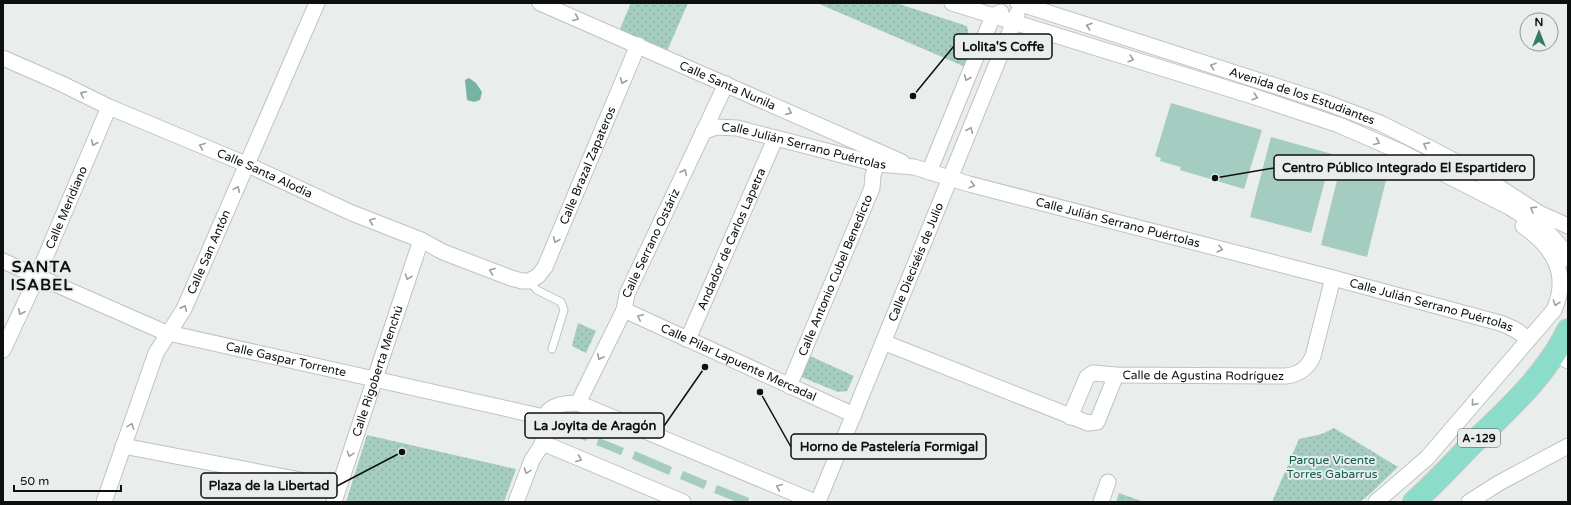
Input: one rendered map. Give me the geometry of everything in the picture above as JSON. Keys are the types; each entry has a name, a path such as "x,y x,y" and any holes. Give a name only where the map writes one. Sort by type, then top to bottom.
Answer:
{"main road":[{"name":"A-129","path":"1414,502 1542,373 1561,344 1568,330"},
{"name":"A-129","path":"1542,373 1567,359"}],"street":[{"name":"Calle San Antón","path":"104,502 156,353 182,314 248,165 317,3"},
{"name":"Calle Santa Nunila","path":"540,3 914,167"},
{"name":"Avenida de los Estudiantes","path":"952,3 1339,125 1440,171 1532,232 1563,262"},
{"name":"Avenida de los Estudiantes","path":"1019,3 1322,101 1380,122 1485,178 1538,213 1568,226"},
{"path":"929,172 993,16 1019,3"},
{"path":"1014,23 1019,3"},
{"name":"Calle Dieciséis de Julio","path":"817,502 1014,23"},
{"name":"Calle Brazal Zapateros","path":"529,280 538,276 545,267 638,45"},
{"name":"Calle Santa Alodia","path":"3,58 60,83 109,108 248,165 352,213 421,240 444,252 511,278 529,280"},
{"name":"Calle Serrano Ostáriz","path":"578,403 624,310 627,294 726,84"},
{"name":"Calle Meridiano","path":"3,350 37,277 109,108"},
{"name":"Calle Julián Serrano Puértolas","path":"703,132 716,127 737,128 877,164 914,167 950,179 1333,278 1500,324 1523,334 1528,340"},
{"name":"Andador de Carlos Lapetra","path":"686,338 692,332 775,139"},
{"name":"Calle Antonio Cubel Benedicto","path":"789,386 872,188 873,175 877,164"},
{"name":"Calle Rigoberta Menchú","path":"334,502 421,240"},
{"name":"Calle Gaspar Torrente","path":"3,261 150,327 169,333 544,417"},
{"path":"1376,502 1427,458 1548,317 1557,302 1563,262"},
{"name":"Calle de Agustina Rodríguez","path":"883,342 1070,417 1088,423 1097,422 1116,375 1286,376 1296,374 1305,369 1313,356 1333,278"},
{"name":"Calle Pilar Lapuente Mercadal","path":"624,310 854,415"},
{"path":"1070,417 1087,377 1093,373 1116,375"},
{"path":"516,502 532,460 544,443 542,431 544,417 553,406 567,403 578,403 817,502"},
{"path":"544,443 683,502"},
{"path":"123,446 332,486"},
{"path":"1469,502 1499,483 1568,446"},
{"path":"1101,502 1108,482"}],"lane":[{"path":"529,280 537,290 561,302 564,310 552,349"}],"green space":[{"path":"631,3 688,3 667,51 619,31"},
{"path":"817,3 896,3 967,26 974,62 963,66"},
{"path":"1171,103 1262,130 1244,189 1180,170 1181,167 1160,161 1161,158 1155,156"},
{"path":"1271,137 1332,154 1311,233 1250,217"},
{"path":"1343,156 1389,168 1367,257 1321,245"},
{"path":"578,323 596,331 586,353 572,346"},
{"path":"808,355 854,376 847,391 838,392 799,376"},
{"path":"571,426 589,434 586,441 567,434"},
{"name":"Parque Vicente Torres Gabarrus","path":"1334,428 1398,467 1360,502 1272,502 1299,439 1322,434"},
{"path":"367,435 516,469 504,502 346,502"},
{"path":"599,438 624,448 621,455 596,445"},
{"path":"635,451 672,467 669,475 632,459"},
{"path":"683,471 707,481 704,489 680,479"},
{"path":"717,485 749,498 748,502 737,502 714,493"},
{"path":"1119,493 1144,502 1116,502"}],"shaded area":[{"path":"469,78 476,83 482,92 480,100 474,102 467,100 465,80"}],"place":[{"name":"Lolita'S Coffe","path":"913,96"},
{"name":"Centro Público Integrado El Espartidero","path":"1215,178"},
{"name":"La Joyita de Aragón","path":"705,367"},
{"name":"Horno de Pastelería Formigal","path":"760,392"},
{"name":"Plaza de la Libertad","path":"402,452"}],"district":[{"name":"SANTA ISABEL","path":"42,276"}]}
